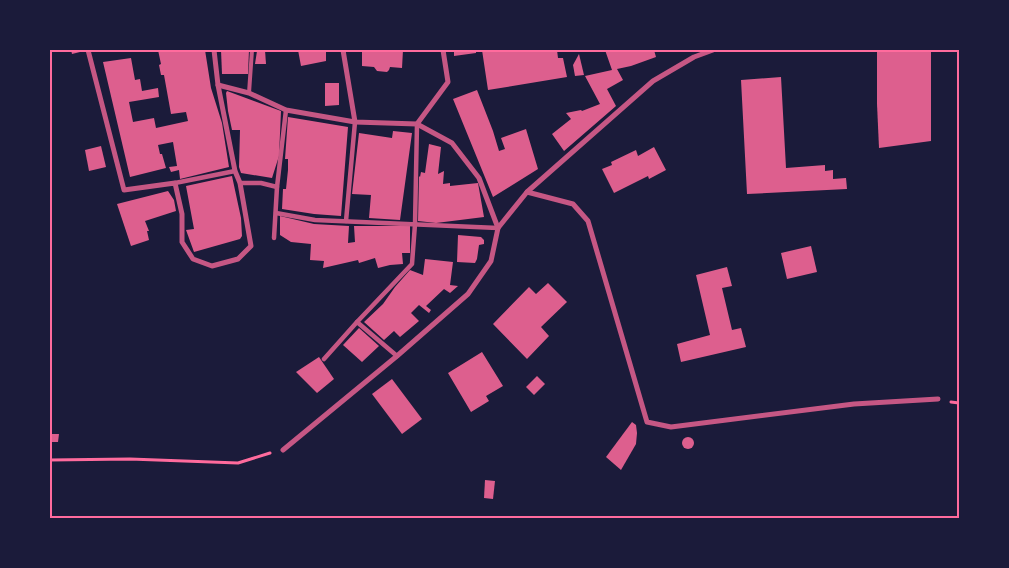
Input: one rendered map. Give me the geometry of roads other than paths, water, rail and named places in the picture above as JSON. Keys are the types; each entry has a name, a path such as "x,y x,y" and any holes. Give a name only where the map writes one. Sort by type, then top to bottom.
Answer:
{"street":[{"path":"88,50 124,190 175,183 235,171"},
{"path":"175,183 182,214 182,242 193,259 212,266 238,259 251,246 240,182 235,171 218,85 214,50"},
{"path":"342,50 355,122 346,221"},
{"path":"324,359 412,264 415,224 417,124 448,82 443,50"},
{"path":"283,450 468,294 491,260 498,228 527,192 654,81 694,57 713,50"},
{"path":"218,85 249,93 286,110 355,122 417,124 452,143 480,178 498,228"},
{"path":"274,238 277,187 286,110"},
{"path":"240,182 261,183 277,187"},
{"path":"527,192 574,204 588,222 646,422 670,428 854,404 938,399"},
{"path":"276,212 315,220 498,228"},
{"path":"357,322 396,356"}],"lane":[{"path":"249,93 252,50"}]}
